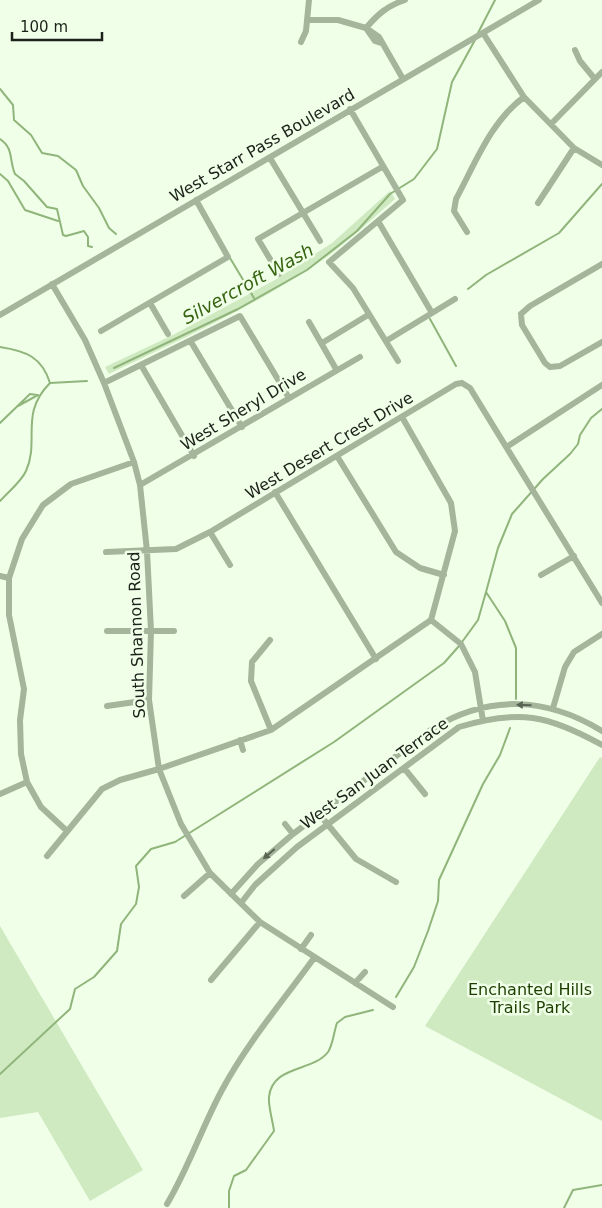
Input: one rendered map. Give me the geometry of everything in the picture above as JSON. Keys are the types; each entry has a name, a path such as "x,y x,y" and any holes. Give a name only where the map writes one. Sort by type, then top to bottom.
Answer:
{"street":[{"path":"301,42 306,31 309,0"},
{"path":"366,28 380,12 392,4 405,0"},
{"name":"West Starr Pass Boulevard","path":"0,315 270,158 350,109 540,0"},
{"path":"307,20 338,20 366,28 379,37 403,79"},
{"path":"483,32 524,97 552,123 574,148 602,165"},
{"path":"575,50 580,61 594,78"},
{"path":"552,123 594,78 602,72"},
{"path":"467,232 452,206 500,119 524,97"},
{"path":"350,109 382,167 403,200 329,262 353,288 398,361"},
{"path":"538,203 574,148"},
{"path":"270,158 320,241"},
{"path":"279,274 258,239 382,167"},
{"path":"101,331 228,257 196,200"},
{"path":"378,221 432,313"},
{"path":"602,264 518,313 522,325 550,370 602,342"},
{"name":"South Shannon Road","path":"52,284 84,340 104,383 134,462 140,485 147,551 151,631 149,700 159,769 181,824 210,873 260,922 393,1007"},
{"path":"386,341 455,300"},
{"path":"150,303 168,334"},
{"path":"322,343 368,315"},
{"path":"104,383 191,342 240,316 290,398"},
{"path":"309,322 336,369"},
{"path":"191,342 242,427"},
{"name":"West Sheryl Drive","path":"140,485 194,456 336,369 360,357"},
{"path":"141,365 194,456"},
{"name":"West Desert Crest Drive","path":"106,552 176,549 210,532 463,380 508,446"},
{"path":"602,385 508,446 602,603"},
{"path":"47,856 102,789 120,780 159,769 271,730 431,620 455,531 451,503 402,417"},
{"path":"337,456 396,552 420,568 444,575"},
{"path":"67,831 41,806 27,782 22,754 20,720 24,689 9,615 9,578 22,539 43,505 71,484 134,462"},
{"path":"275,492 376,659"},
{"path":"210,532 230,565"},
{"path":"541,575 574,556"},
{"path":"0,576 9,578"},
{"path":"431,620 460,641 475,672 483,721"},
{"path":"107,630 174,631"},
{"path":"553,708 564,667 574,652 602,634"},
{"path":"270,640 252,662 251,681 271,730"},
{"path":"107,706 149,700"},
{"name":"West San Juan Terrace","path":"231,894 258,864 293,834 432,729 455,716 482,707 520,704 553,708 602,731"},
{"name":"West San Juan Terrace","path":"240,903 266,874 297,847 460,728 483,721 519,716 540,718 569,728 602,745"},
{"path":"240,740 243,750"},
{"path":"404,768 425,794"},
{"path":"0,794 27,782"},
{"path":"320,815 356,859 396,882"},
{"name":"West San Juan Terrace","path":"285,824 293,834"},
{"path":"184,896 210,873"},
{"path":"212,980 260,922"},
{"path":"301,949 311,935"},
{"path":"167,1204 184,1174 222,1090 243,1056 314,958"},
{"path":"355,983 365,972"}],"green space":[{"path":"390,191 395,199 354,236 328,256 276,290 221,320 109,374 105,367 173,335 275,280 332,243"},
{"name":"Enchanted Hills Trails Park","path":"600,757 602,758 602,1121 425,1026"},
{"path":"0,926 143,1170 90,1201 38,1112 0,1118"}],"waterway":[{"name":"Silvercroft Wash","path":"478,33 495,0"},
{"name":"Silvercroft Wash","path":"114,368 238,309 307,270 357,231 390,194 414,179 437,149 452,82 475,40"},
{"path":"0,89 13,105 14,120 31,135 42,153 58,156 76,170 83,186 99,208 109,228 116,234"},
{"path":"0,139 7,146 15,174 24,181 47,207 57,209 63,235 66,236 84,231 88,237 88,246 92,247"},
{"path":"0,174 8,181 25,210 58,221"},
{"path":"468,289 486,275 559,233 602,184"},
{"path":"230,258 254,298"},
{"path":"430,319 456,366"},
{"path":"0,347 25,353 38,361 47,374 50,383"},
{"name":"Silvercroft Wash","path":"0,501 18,483 26,471 30,460 32,416 41,394 50,383 87,381"},
{"path":"0,423 30,394 37,395"},
{"path":"18,406 38,395"},
{"path":"516,699 516,648 505,621 486,592 498,548 512,514 543,479 570,454 578,444 580,435 591,418 602,409"},
{"path":"462,642 478,620 486,592"},
{"path":"0,1074 70,1009 75,989 94,977 117,951 121,924 136,904 139,887 136,866 151,849 175,842 334,742 444,663 459,646"},
{"path":"396,997 414,967 428,931 438,901 439,880 483,784 500,755 510,728"},
{"path":"229,1208 229,1191 234,1176 246,1170 274,1131 269,1097 277,1079 313,1063 328,1052 337,1023 345,1017 373,1010"},
{"path":"564,1208 573,1190 602,1185"}]}
